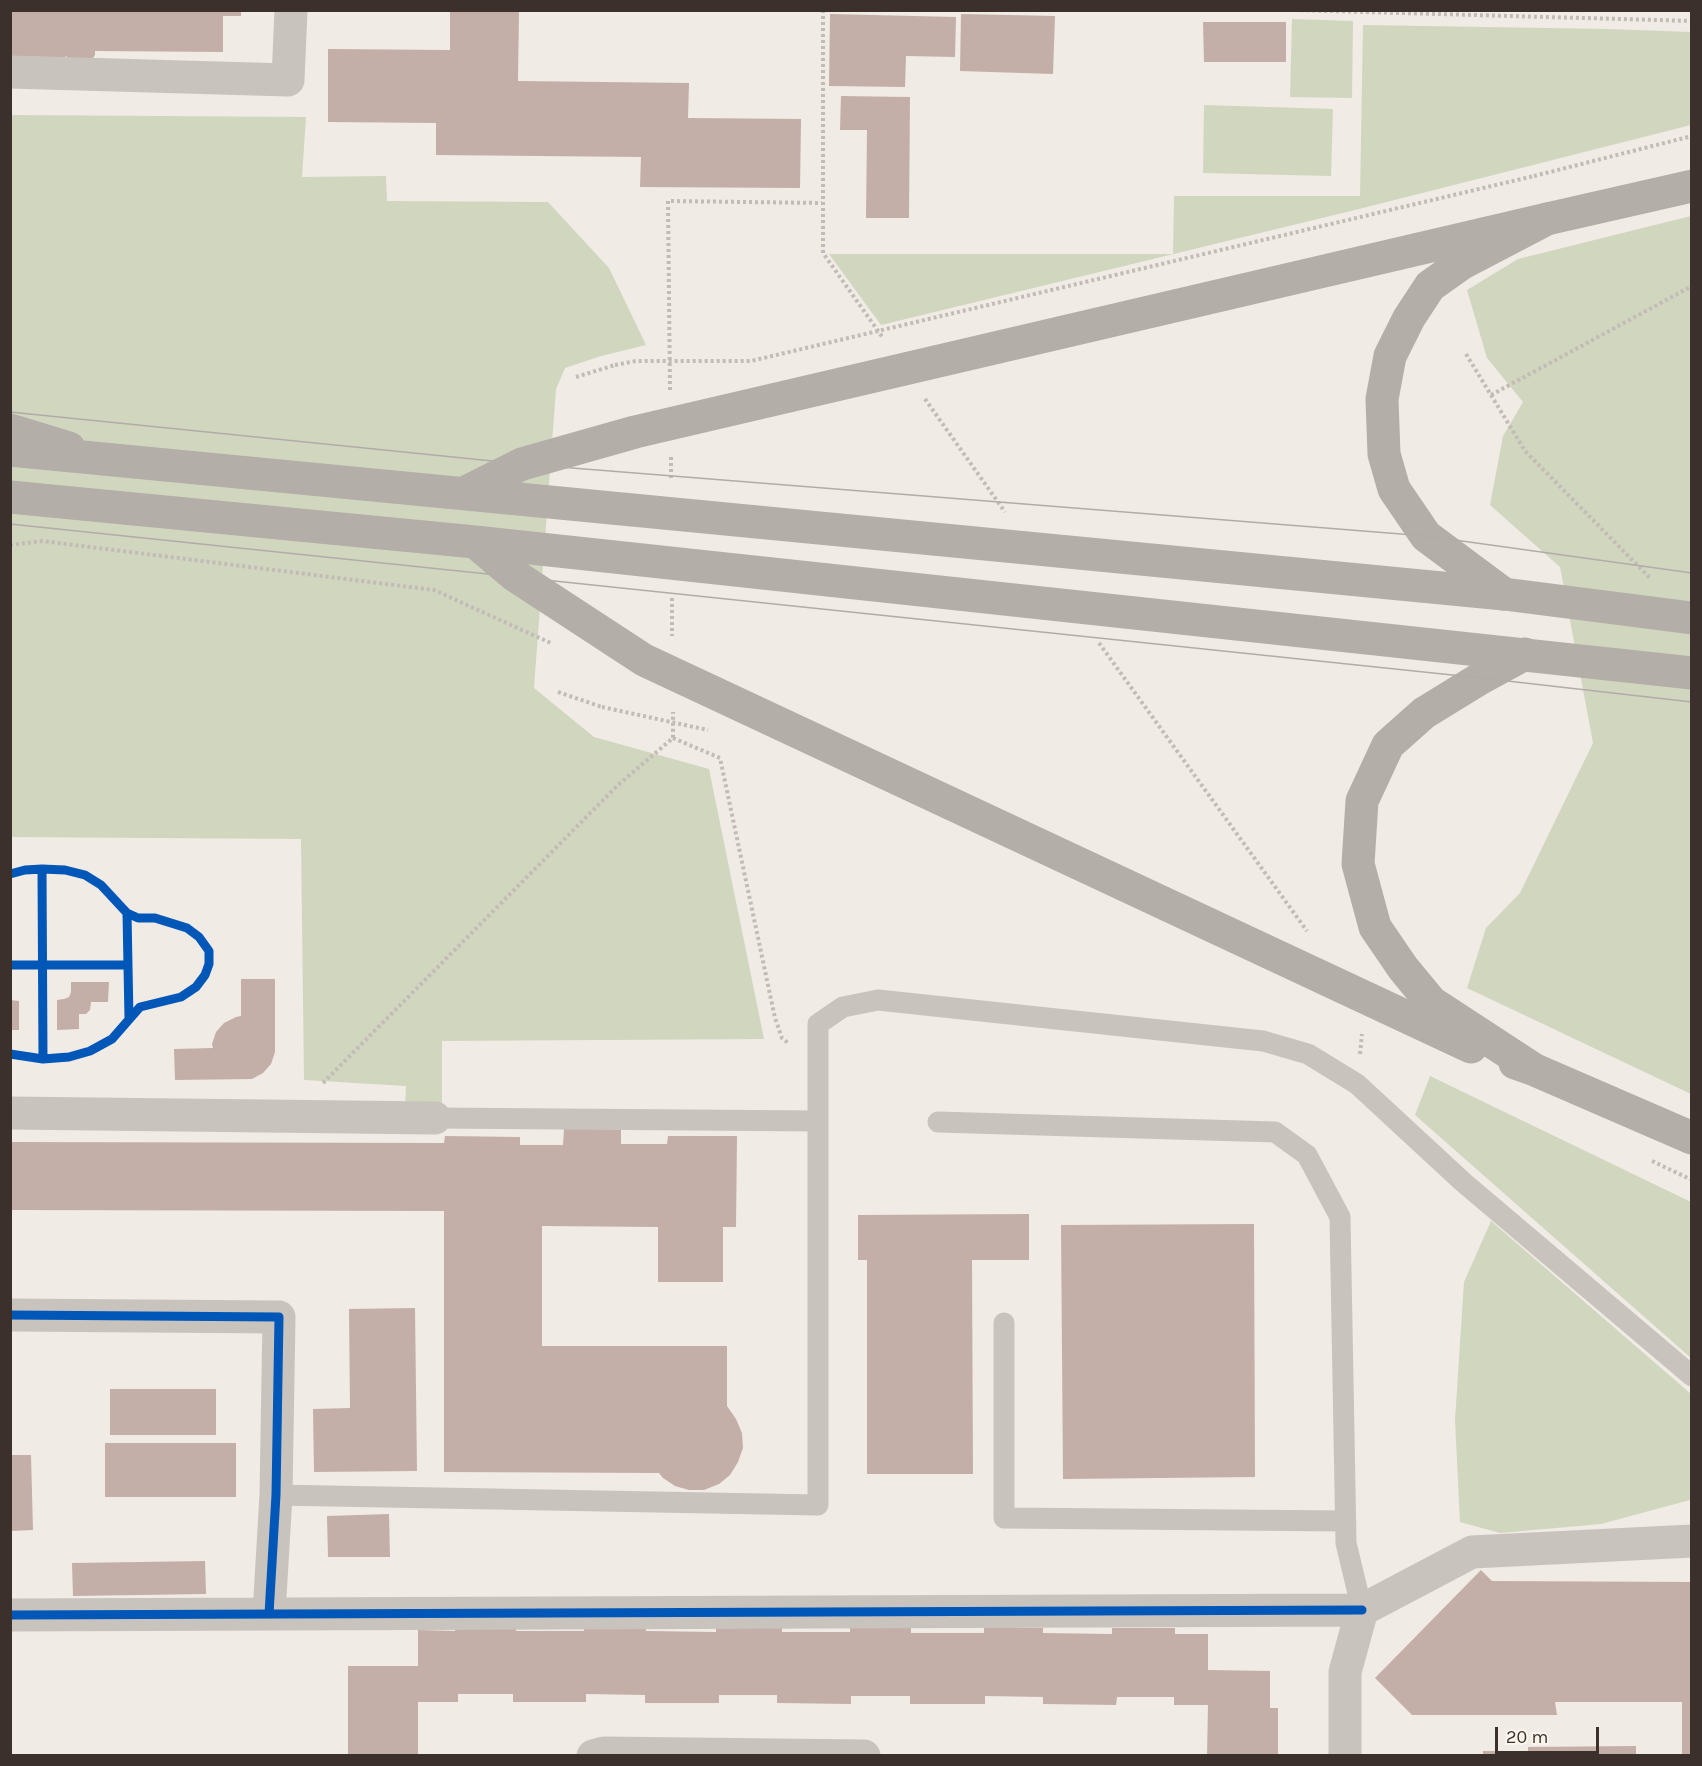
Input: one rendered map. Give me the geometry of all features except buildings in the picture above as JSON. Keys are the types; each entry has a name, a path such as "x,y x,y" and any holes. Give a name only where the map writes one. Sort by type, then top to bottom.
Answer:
{"highway":[{"path":"464,493 522,464 635,432 1692,186"},
{"path":"1504,594 1426,536 1394,489 1384,454 1382,399 1390,356 1409,318 1430,286 1461,264 1547,219"},
{"path":"10,430 108,460"},
{"path":"10,450 1504,594 1692,618"},
{"path":"10,497 475,542 1525,654 1692,674"},
{"path":"10,512 109,507"},
{"path":"475,542 514,575 644,660 1471,1047 1535,1070 1692,1138"},
{"path":"1525,654 1425,712 1388,746 1362,801 1358,864 1375,927 1402,968 1431,1002 1535,1070"}],"street":[{"path":"10,72 288,80 291,10"},
{"path":"10,1113 435,1118"},
{"path":"10,1315 279,1317 276,1495 270,1614"},
{"path":"10,1615 1362,1610 1472,1552 1692,1541"},
{"path":"1345,1755 1345,1672 1362,1610"},
{"path":"594,1755 604,1753 864,1755"}],"lane":[{"path":"276,1495 818,1505 818,1024 843,1007 878,1000 1263,1041 1308,1054 1358,1084 1463,1182 1692,1376"},
{"path":"435,1118 818,1121"},
{"path":"938,1122 1275,1132 1307,1155 1340,1217 1346,1543 1362,1610"},
{"path":"1004,1323 1005,1518 1346,1521"}],"path":[{"path":"1294,10 1692,21"},
{"path":"576,377 636,361 751,361 1534,176 1692,136"},
{"path":"1491,394 1692,286"},
{"path":"1466,354 1525,451 1657,586"},
{"path":"10,545 42,541 434,590 557,646"},
{"path":"558,692 602,707"},
{"path":"291,1116 618,785 673,738 720,758 775,1018 782,1038 819,1067"}],"green space":[{"path":"1292,19 1353,21 1352,98 1290,97"},
{"path":"1363,25 1691,32 1691,125 1359,209 881,325 829,254 1173,254 1174,196 1360,196"},
{"path":"1204,105 1333,109 1331,176 1203,173"},
{"path":"11,115 306,117 302,177 386,176 387,201 548,202 609,268 646,345 565,368 556,389 534,688 594,737 709,769 764,1039 442,1041 442,1108 405,1107 406,1086 304,1080 301,839 11,837"},
{"path":"1691,216 1691,1094 1467,988 1486,928 1520,893 1593,743 1560,567 1490,505 1503,436 1523,402 1487,358 1467,290 1518,259"},
{"path":"1430,1076 1691,1202 1691,1358 1415,1115"},
{"path":"1491,1221 1691,1394 1692,1492 1690,1500 1601,1524 1500,1533 1460,1522 1455,1420 1464,1282"}],"tram line":[{"path":"10,412 522,464 1426,536 1692,573"},
{"path":"10,524 1692,702"}],"cycle path":[{"path":"42,869 43,1059"},
{"path":"10,874 42,869 65,870 85,875 101,885 127,913 138,918 155,918 187,928 199,937 209,951 209,964 205,975 196,987 181,997 140,1007 112,1039 90,1051 69,1057 43,1059 10,1054"},
{"path":"127,913 129,1019"},
{"path":"10,965 128,965"},
{"path":"10,1315 279,1317 276,1495 269,1614"},
{"path":"10,1615 1362,1610"}]}
